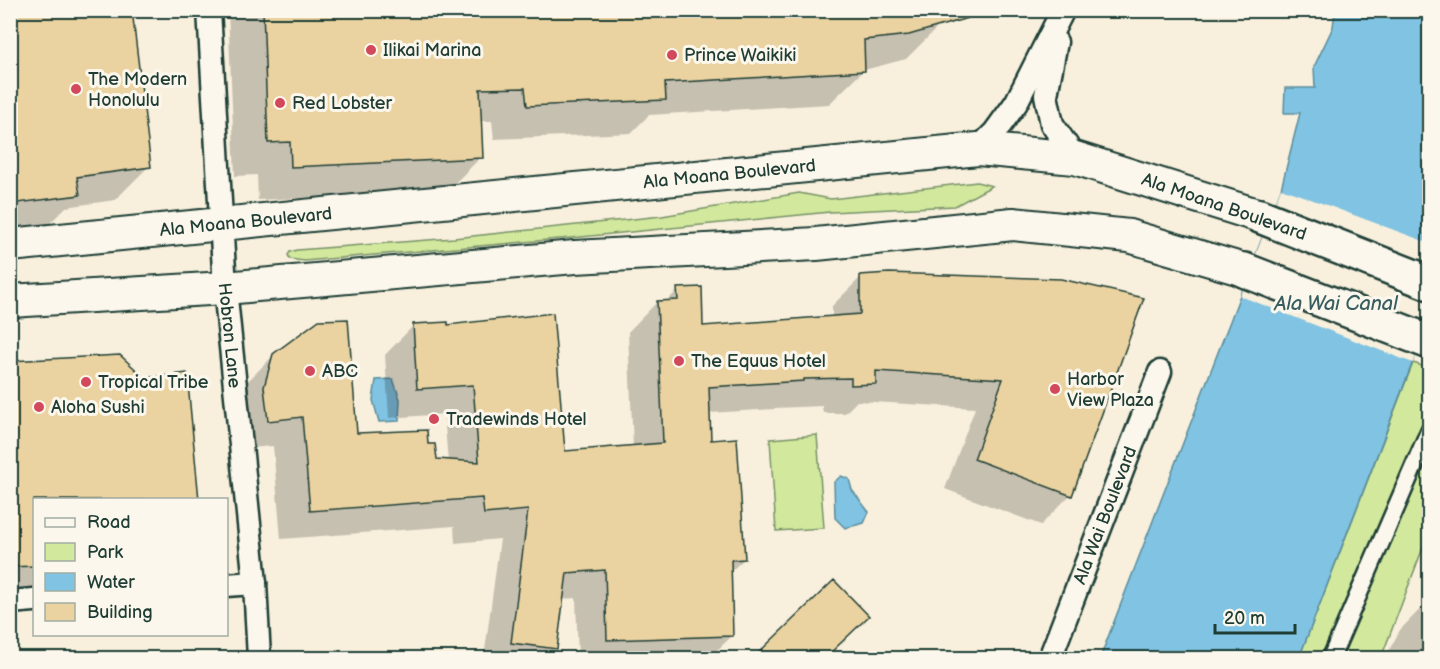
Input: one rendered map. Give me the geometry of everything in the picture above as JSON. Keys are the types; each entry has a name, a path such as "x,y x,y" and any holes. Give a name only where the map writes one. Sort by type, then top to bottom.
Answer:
{"main road":[{"name":"Ala Moana Boulevard","path":"10,245 978,149 1075,158 1260,216 1430,282"},
{"path":"10,301 225,288 575,257 816,244 1013,224 1129,236 1244,270 1430,342"}],"street":[{"name":"Hobron Lane","path":"209,10 225,288 255,583 259,658"},
{"path":"978,149 995,132 1016,103 1062,14"},
{"path":"1062,14 1046,95 1052,124 1075,158"},
{"name":"Ala Wai Boulevard","path":"1050,658 1160,372"},
{"path":"1331,658 1430,429"},
{"path":"228,585 255,583"},
{"path":"10,602 33,600"}],"green space":[{"path":"977,182 992,186 955,206 830,212 571,238 304,261 290,259 288,255 297,250 454,238 662,216 799,193 831,199"},
{"path":"1413,363 1429,368 1429,532 1381,658 1299,658"},
{"path":"817,435 824,528 776,531 770,439"}],"water":[{"name":"Ala Wai Canal","path":"1335,11 1429,11 1429,320 1299,658 1100,658 1281,189 1300,113 1284,113 1285,88 1315,88 1314,67 1333,27"},
{"path":"393,379 400,399 399,421 379,422 373,400 376,380"},
{"path":"841,476 849,479 852,490 869,512 864,523 845,528 835,518 834,482"}],"pier":[{"path":"1281,188 1429,243 1429,320 1413,363 1240,296"}],"building":[{"name":"The Modern Honolulu","path":"10,10 132,10 151,167 77,177 80,195 10,204"},
{"path":"263,10 974,10 975,16 909,35 864,40 865,71 665,83 666,100 527,106 525,88 480,89 483,158 291,167 290,142 268,143"},
{"path":"889,273 1061,279 1144,298 1072,496 974,459 1003,379 876,371 876,384 851,385 851,378 804,379 804,381 709,387 711,440 737,438 745,559 731,560 733,636 607,640 605,570 567,573 557,649 511,643 528,510 484,514 482,498 310,511 302,417 268,421 264,387 273,354 319,320 348,319 357,433 427,430 428,444 435,444 437,459 479,462 473,385 417,389 413,324 448,322 448,325 553,313 565,451 663,443 657,301 678,300 677,288 702,287 703,326 860,314 860,275"},
{"path":"120,355 145,378 187,373 199,498 33,498 33,566 10,567 10,361"},
{"path":"834,580 869,616 825,658 753,658"}],"place":[{"name":"Ilikai Marina","path":"371,50"},
{"name":"Prince Waikiki","path":"672,55"},
{"name":"The Modern Honolulu","path":"76,89"},
{"name":"Red Lobster","path":"280,103"},
{"name":"The Equus Hotel","path":"679,361"},
{"name":"ABC","path":"310,371"},
{"name":"Tropical Tribe","path":"86,382"},
{"name":"Harbor View Plaza","path":"1055,389"},
{"name":"Aloha Sushi","path":"39,407"},
{"name":"Tradewinds Hotel","path":"434,419"}]}
